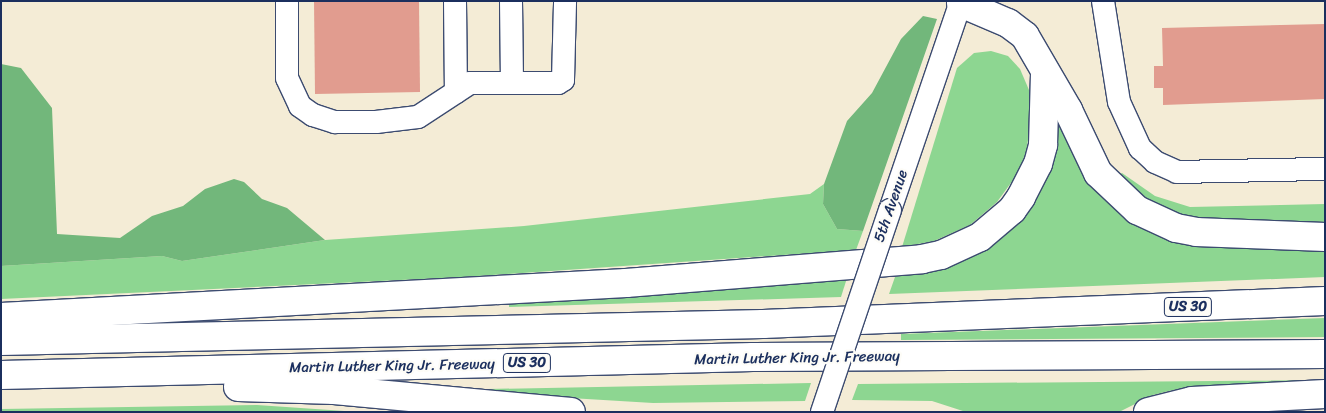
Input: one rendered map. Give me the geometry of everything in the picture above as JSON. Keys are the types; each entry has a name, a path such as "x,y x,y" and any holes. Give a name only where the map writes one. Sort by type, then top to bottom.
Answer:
{"highway":[{"path":"961,2 1017,29 1033,45 1045,74 1068,110 1098,173 1137,210 1176,228 1196,232 1325,237"},
{"path":"1,317 626,283 922,259 960,248 980,237 1012,210 1021,197 1038,164 1043,145 1045,74"},
{"name":"US 30","path":"1,341 763,324 1325,301"},
{"name":"Martin Luther King Jr. Freeway","path":"1,375 753,357 1325,354"},
{"path":"1,391 290,388 571,412"},
{"path":"1148,412 1192,400 1325,394"}],"street":[{"path":"287,1 287,78 300,106 313,115 335,122 399,121 436,108 456,92 470,84 563,80 565,1"},
{"path":"455,1 456,92"},
{"path":"511,1 512,83"},
{"path":"1103,1 1118,102 1140,148 1155,162 1177,172 1325,169"},
{"name":"5th Avenue","path":"822,412 961,2"}],"green space":[{"path":"923,16 937,19 863,231 837,229 823,204 824,184 847,121 872,93 901,39"},
{"path":"991,51 1008,56 1020,69 1029,90 1032,112 1026,154 1016,176 997,202 970,225 934,241 902,247 957,68 974,53"},
{"path":"1,64 21,68 52,108 57,234 120,238 152,216 183,206 205,189 234,179 244,182 262,199 287,208 325,240 182,261 162,256 1,266"},
{"path":"1057,126 1062,126 1075,159 1097,192 1131,221 1325,248 1325,277 889,294 895,277 939,268 969,257 992,244"},
{"path":"1122,173 1155,196 1190,207 1325,204 1325,226 1211,223 1158,210 1115,177"},
{"path":"824,184 823,204 837,229 863,231 856,250 464,277 1,299 1,266 162,256 182,261 325,240 524,226 810,194"},
{"path":"847,278 841,297 509,307 509,301"},
{"path":"1325,318 1325,337 901,340 901,334"},
{"path":"1322,380 1173,390 1153,395 1119,412 966,412 932,401 852,400 858,384"},
{"path":"811,383 805,401 653,403 487,393 488,389"},
{"path":"257,405 359,412 1,412 1,409"}],"building":[{"path":"314,1 419,1 420,92 315,94"},
{"path":"1325,24 1325,99 1163,105 1163,88 1154,88 1154,66 1163,66 1162,28"}]}
